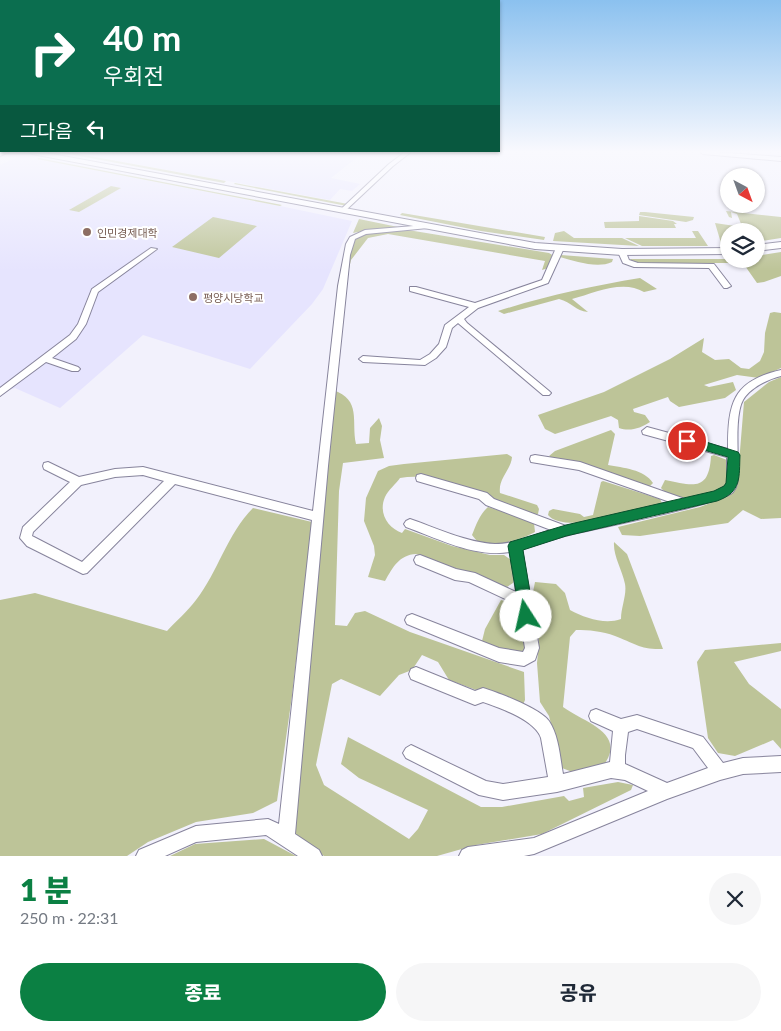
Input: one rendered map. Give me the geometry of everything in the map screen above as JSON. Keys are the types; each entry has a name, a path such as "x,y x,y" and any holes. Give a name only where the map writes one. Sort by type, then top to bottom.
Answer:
{"street":[{"path":"242,192 500,241 560,248 622,252 720,251"},
{"path":"342,211 364,192"},
{"path":"286,838 345,254 349,241 356,235 365,232 426,227"},
{"path":"765,247 781,245"},
{"path":"363,359 422,363 433,356 443,345 448,327 475,306 545,281 560,248"},
{"path":"0,393 47,359 77,332 95,291 152,249"},
{"path":"622,252 626,262 637,265 711,266 727,286"},
{"path":"414,289 475,306"},
{"path":"459,318 461,322 546,393"},
{"path":"47,359 75,369"},
{"path":"410,524 475,546 496,549 515,546 566,531 717,496 728,490 732,483 735,412 739,397 772,374 781,373"},
{"path":"646,431 734,455"},
{"path":"535,460 580,466 687,504"},
{"path":"48,466 78,481"},
{"path":"173,479 83,569 26,538 27,530 78,481 128,471 143,471 319,517"},
{"path":"421,478 483,496 490,502 566,531"},
{"path":"412,620 499,655 524,659 530,655 532,648 515,546"},
{"path":"420,560 455,574 472,577 523,601"},
{"path":"416,674 475,698 483,695 508,704 544,727 557,784"},
{"path":"596,716 621,727 637,722 698,742 720,772"},
{"path":"618,771 617,755 621,727"},
{"path":"411,753 485,789 503,792 557,784 611,770 626,772 667,791"},
{"path":"468,856 534,846 667,791 720,772 743,766 781,764"},
{"path":"145,856 196,834 268,827 313,856"}],"shaded area":[{"name":"평양시당학교","path":"0,192 207,192 352,221 323,289 312,304 250,369 143,335 60,408 15,388 0,393"},
{"path":"287,192 337,192 330,200"}],"green space":[{"path":"101,192 114,192 79,212 69,210"},
{"path":"207,192 282,205 280,206"},
{"path":"275,192 348,204 347,206"},
{"path":"640,212 694,217 693,220 686,222 639,215"},
{"path":"402,213 545,237 544,240 481,231 400,215"},
{"path":"734,213 781,217 781,238 765,241 765,223 741,223 737,214"},
{"path":"639,216 673,221 677,224 674,224 676,228 605,228 604,222 639,221"},
{"path":"213,217 257,226 219,258 172,247"},
{"path":"359,219 403,228 373,229 353,233"},
{"path":"715,223 720,224 720,240"},
{"path":"408,230 549,253 554,256 548,268 542,270 545,261 388,234 368,238 351,260 347,277 349,250 356,238 369,233"},
{"path":"564,231 574,238 622,238 639,246 553,241 555,233"},
{"path":"692,231 698,231 708,246 642,246 625,238 696,238"},
{"path":"781,252 781,276 757,283 746,268 765,268 765,255"},
{"path":"561,255 613,259 612,262 606,264 593,265 560,257"},
{"path":"631,259 720,259 720,263 642,263 629,261"},
{"path":"640,278 657,289 644,292 636,288 627,287 608,288 572,299 588,312 559,299 504,314 498,311 569,292"},
{"path":"770,313 781,313 781,368 759,378 737,375 704,385 709,387 733,382 736,390 725,398 679,407 670,401 668,397 633,409 634,412 645,415 650,422 639,428 631,429 619,428 618,420 611,416 555,434 545,429 538,415 604,392 670,359 704,338 702,352 715,360 729,359 741,368 749,369 760,361 764,352 765,333"},
{"path":"781,377 781,518 761,519 743,510 728,523 640,536 622,535 618,527 700,507 721,499 737,487 744,402 769,382"},
{"path":"333,390 342,394 352,405 356,444 369,443 370,428 379,418 382,426 380,440 384,458 343,463 339,491 335,625 347,626 355,613 365,611 410,632 524,672 525,700 522,707 449,680 438,662 422,655 412,670 399,675 380,696 341,679 332,684 316,765 324,785 409,839 418,829 428,810 359,778 341,764 348,737 481,807 502,807 564,796 569,801 584,797 583,788 618,782 633,785 631,790 542,834 476,845 437,856 324,856 291,834"},
{"path":"611,430 615,434 608,465 639,472 653,483 650,486 554,460 549,456 555,451"},
{"path":"507,454 512,457 501,483 500,493 537,505 539,509 538,514 523,512 457,484 433,478 416,477 400,478 386,494 383,509 386,519 392,528 402,533 405,529 452,546 490,555 504,555 511,560 515,576 513,583 507,587 416,554 401,559 385,581 368,577 375,555 374,546 364,521 366,498 378,471 389,466 404,464"},
{"path":"714,455 727,460 727,482 724,488 718,492 692,498 673,496 661,488 665,480 683,484 697,484 703,481 710,468 711,456"},
{"path":"603,481 660,499 662,503 660,506 602,520 585,522 569,523 557,521 548,515 549,511 553,509 580,514 584,517 593,515 601,482"},
{"path":"488,507 534,523 535,532 503,543 481,544 472,535 480,516"},
{"path":"253,508 312,522 292,696 277,801 253,813 196,822 148,842 127,856 0,856 0,600 35,593 167,631 204,589 236,529"},
{"path":"614,542 627,554 663,649 643,647 610,634 596,631 576,630 570,637 563,707 601,730 607,737 610,745 609,755 603,766 575,773 562,768 549,716 540,702 537,663 539,642 532,597 535,582 556,584 565,593 570,610 595,620 615,621 621,619 625,588"},
{"path":"501,600 521,606 526,639 524,651 517,655 487,646 482,641 485,629"},
{"path":"781,643 781,651 734,662 749,684 781,709 781,749 773,740 735,756 718,753 708,738 697,662 705,650"},
{"path":"264,839 296,856 170,856 195,844"}],"place":[{"name":"인민경제대학","path":"87,232"},
{"name":"평양시당학교","path":"193,297"}],"route":[{"path":"526,616 515,546 566,531 687,504 717,496 728,490 732,483 734,455 687,441"}]}
